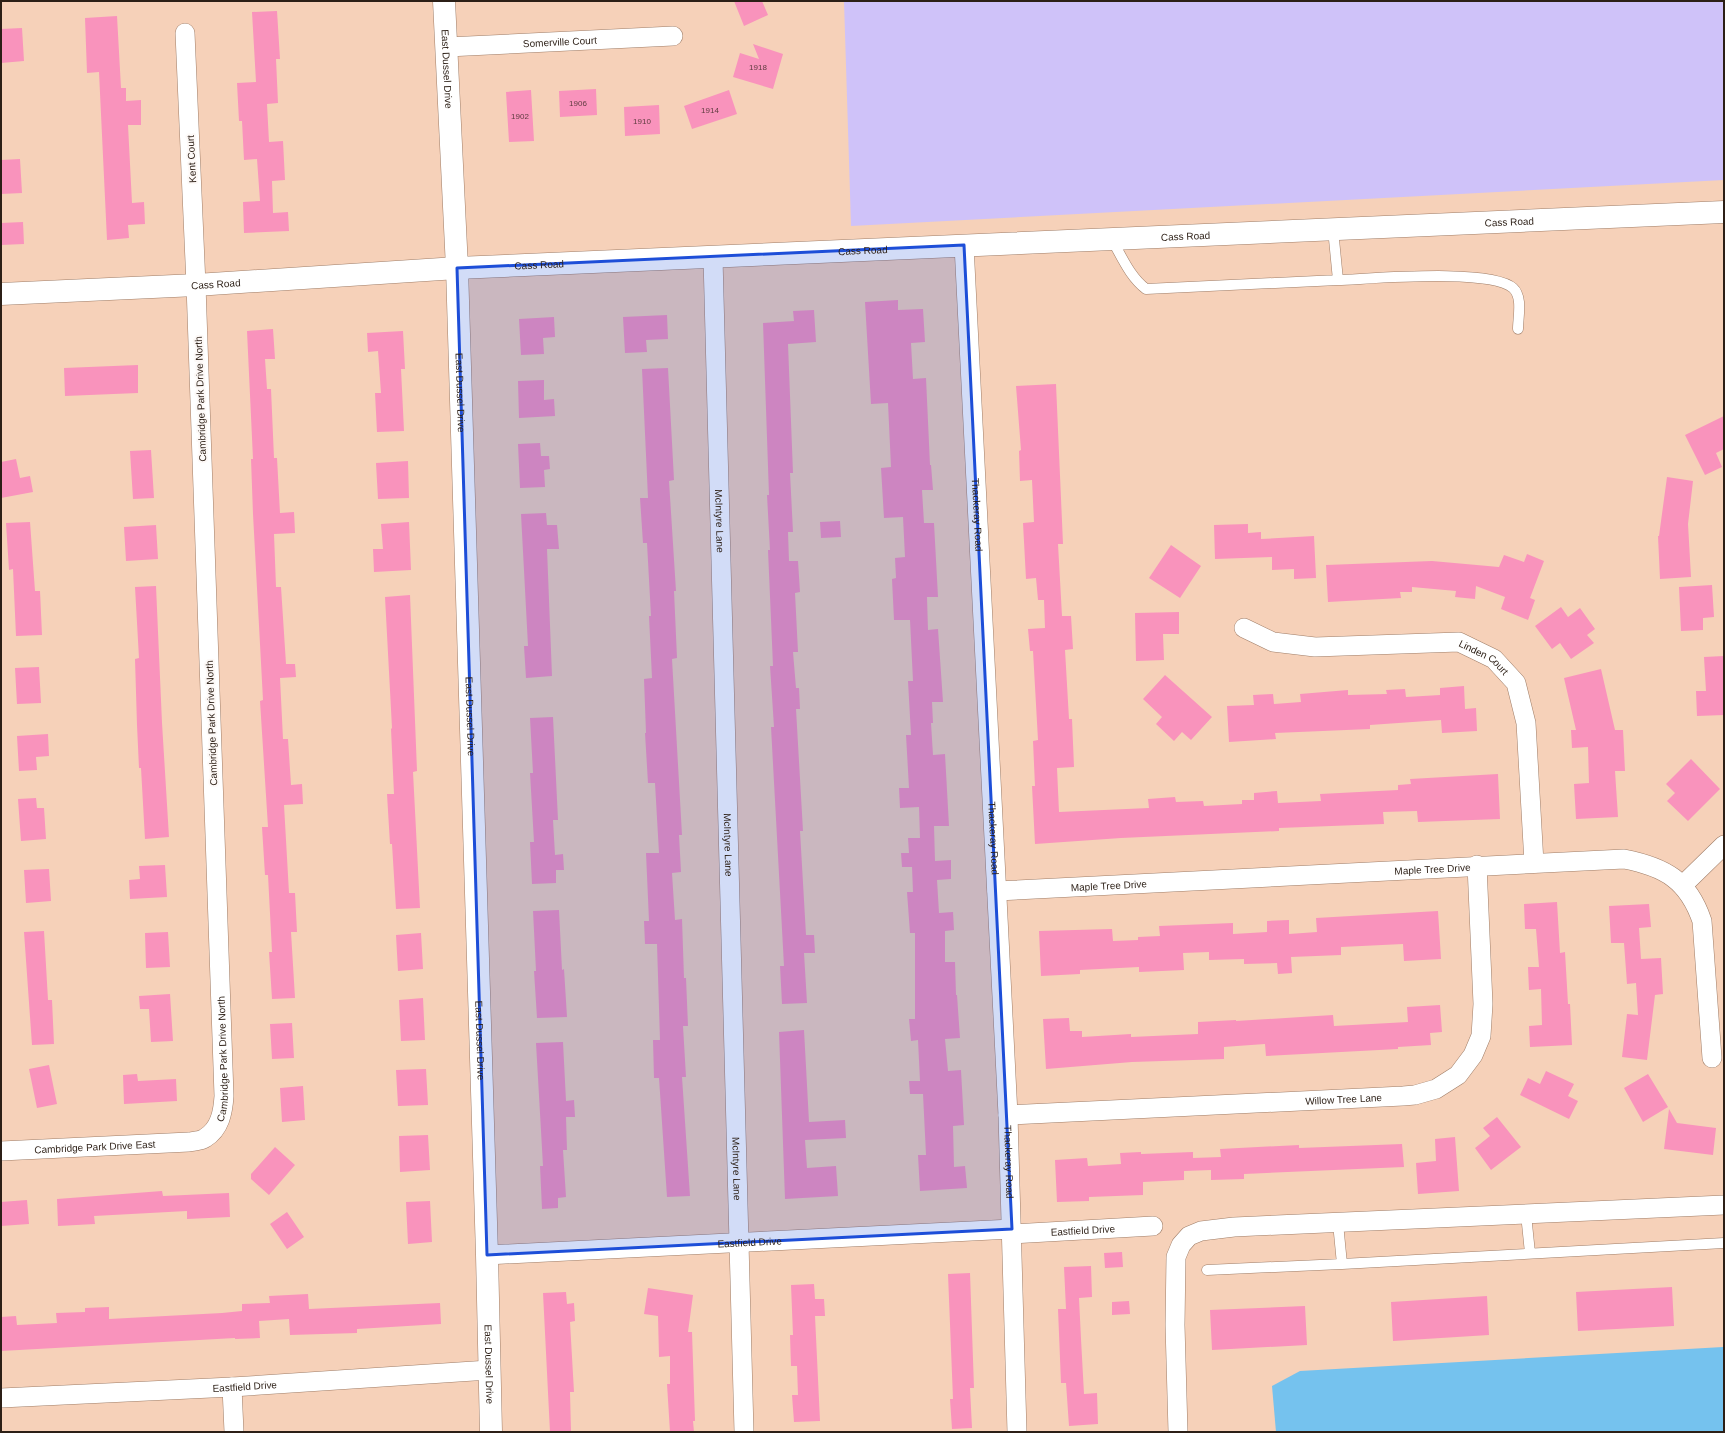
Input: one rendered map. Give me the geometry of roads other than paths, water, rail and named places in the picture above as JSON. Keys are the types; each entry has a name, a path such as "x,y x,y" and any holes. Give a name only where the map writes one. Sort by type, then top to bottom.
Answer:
{"street":[{"name":"East Dussel Drive","path":"444,1 457,268 491,1432"},
{"name":"Kent Court","path":"185,33 196,285"},
{"name":"Somerville Court","path":"447,47 673,36"},
{"name":"Cass Road","path":"1,294 196,285 457,268 713,258 964,245 1112,240 1724,212"},
{"name":"Thackeray Road","path":"964,245 1008,1116 1017,1432"},
{"name":"McIntyre Lane","path":"713,258 744,1432"},
{"name":"Cambridge Park Drive North","path":"190,1142 205,1139 219,1124 223,1110 224,1096 196,285"},
{"name":"Linden Court","path":"1244,628 1273,642 1315,647 1459,642 1494,659 1516,683 1526,722 1534,863"},
{"path":"1683,885 1724,845"},
{"name":"Maple Tree Drive","path":"997,891 1624,858 1646,863 1659,868 1683,885 1697,907 1702,921 1712,1058"},
{"name":"Willow Tree Lane","path":"1008,1116 1403,1096 1415,1095 1436,1089 1458,1075 1473,1055 1481,1036 1483,1004 1477,865"},
{"name":"Cambridge Park Drive East","path":"1,1151 190,1142"},
{"path":"1178,1432 1175,1325 1176,1257 1188,1236 1201,1231 1234,1228 1611,1209 1724,1205"},
{"name":"Eastfield Drive","path":"487,1255 739,1242 1154,1226"},
{"name":"Eastfield Drive","path":"1,1398 232,1387 489,1370"},
{"path":"232,1387 234,1432"}],"lane":[{"path":"1333,229 1338,280"},
{"path":"1112,240 1137,282 1146,289 1457,276 1502,282 1513,288 1518,295 1518,329"},
{"path":"1526,1214 1530,1253"},
{"path":"1338,1223 1342,1264"},
{"path":"1207,1270 1342,1264 1724,1242"}],"water":[{"path":"1723,1347 1724,1432 1276,1432 1272,1386 1300,1371"}]}
